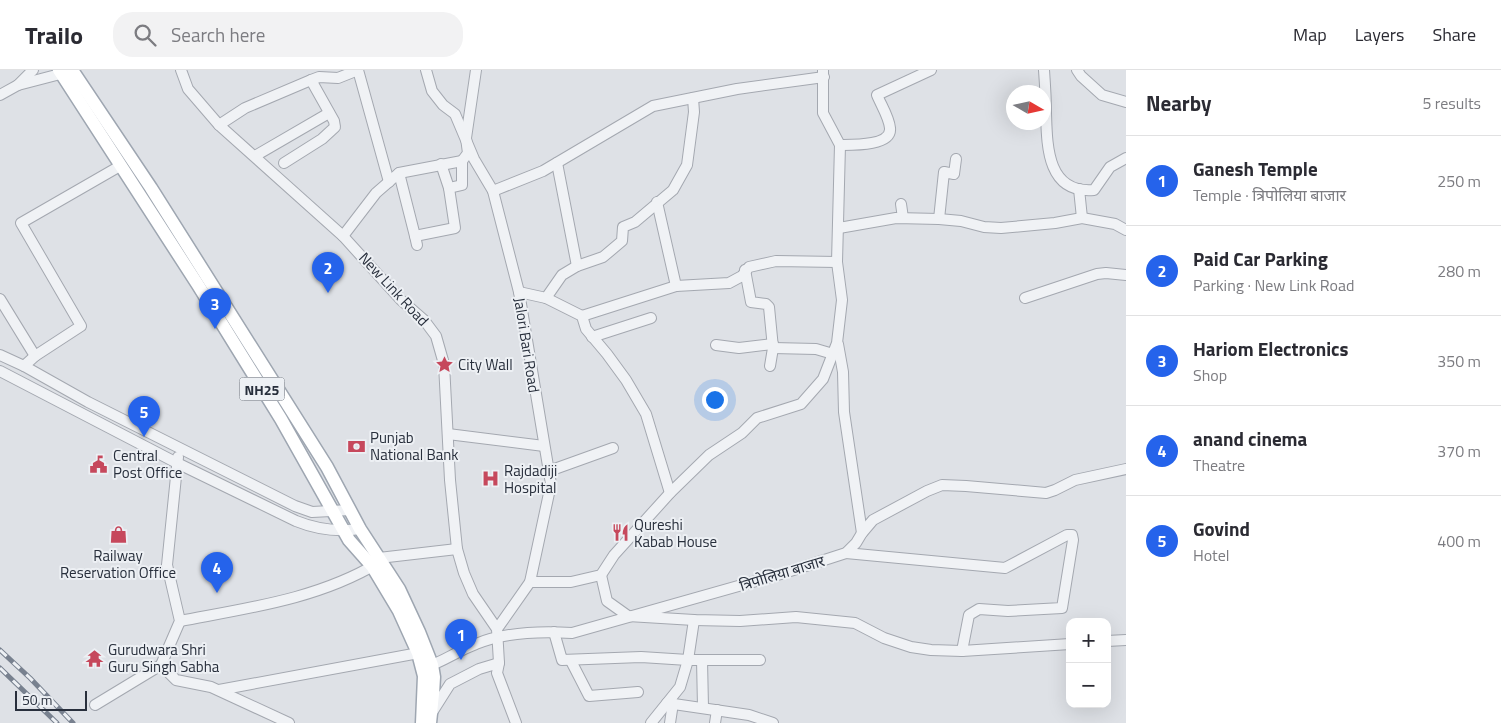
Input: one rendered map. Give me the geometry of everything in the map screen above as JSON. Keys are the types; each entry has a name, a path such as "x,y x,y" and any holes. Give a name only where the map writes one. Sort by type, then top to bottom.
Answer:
{"main road":[{"name":"NH25","path":"66,71 120,166 198,285 276,411 344,531 356,548 378,562"},
{"name":"NH25","path":"66,71 151,188 327,467 378,562 402,596 427,666 434,677 425,721"}],"street":[{"path":"0,96 18,85 33,70"},
{"name":"New Link Road","path":"181,70 188,89 219,125 343,236 401,300 424,320 436,336 444,364 457,549 464,574 473,594 497,633"},
{"path":"219,125 245,108 315,76 338,78 358,70 389,182"},
{"name":"Jalori Bari Road","path":"426,70 432,91 443,105 455,114 474,159 493,191 519,292 551,484 530,582 497,633"},
{"path":"343,236 376,193 399,173 462,160 468,153 466,138 476,70"},
{"path":"840,146 871,143 887,137 890,132 890,124 877,96 930,70"},
{"path":"1044,70 1050,158 1054,168 1064,182 1079,189 1096,189 1110,167 1126,158"},
{"path":"1077,70 1102,96 1126,102"},
{"path":"18,85 66,71"},
{"path":"493,191 543,171 653,106 824,74 823,113 840,146 838,262 842,300 838,342 843,372 844,412 862,533"},
{"path":"284,163 334,130 335,125 315,76"},
{"path":"546,298 562,275 577,266 602,257 622,241 623,227 635,222 673,190 686,165 694,112 693,98"},
{"path":"255,156 329,113"},
{"path":"939,219 944,172 954,174 956,159"},
{"path":"448,188 462,185 462,160"},
{"path":"557,163 577,266"},
{"path":"399,173 416,241 455,228 448,188 441,164"},
{"path":"24,366 35,356 81,326 21,223 120,166"},
{"path":"1079,189 1082,218"},
{"path":"657,202 676,286"},
{"path":"901,204 903,218"},
{"path":"839,228 903,218 961,221 984,227 1001,228 1056,223 1082,218 1115,224 1126,230"},
{"path":"519,292 546,298 582,316 676,286 729,283 742,276 745,270 776,260 838,262"},
{"path":"745,270 751,302 766,304 769,307 773,346 770,366"},
{"path":"1025,298 1097,274 1126,275"},
{"path":"0,299 35,356"},
{"path":"582,316 586,329 626,380 646,414 670,492"},
{"path":"592,336 651,318"},
{"path":"530,582 571,582 600,575 614,555 670,492 709,456 742,433 757,418 801,404 823,379 838,342"},
{"path":"716,345 739,348 773,346 816,349 833,354"},
{"path":"0,355 24,366 88,402 295,506 312,512 350,510"},
{"path":"0,371 178,463 296,521 314,528 344,531 360,529"},
{"path":"448,434 544,446"},
{"path":"95,705 161,665 180,621 167,565 179,448"},
{"path":"549,471 613,448"},
{"path":"846,553 873,520 942,485 1046,492 1055,490 1075,480 1126,469"},
{"path":"846,553 1005,568 1067,535 1072,535 1073,540 1062,608 1008,611 979,609 969,615 962,651"},
{"path":"180,621 291,600 327,587 378,562 457,549"},
{"name":"त्रिपोलिया बाजार","path":"427,666 497,633 572,633 781,574 846,553"},
{"path":"600,575 607,601 628,616 740,621 796,617 855,623 884,638 911,647 931,650 962,651 1066,644"},
{"path":"651,723 670,703 680,688 688,660 694,620"},
{"path":"554,632 562,660 641,657 688,660 760,660"},
{"path":"497,633 498,673 516,723"},
{"path":"1111,641 1126,640"},
{"path":"219,690 422,652"},
{"path":"702,660 702,707"},
{"path":"571,661 589,696 638,692"},
{"path":"425,721 450,684 479,669 499,663"},
{"path":"161,665 176,680 219,690 289,723"},
{"path":"670,703 702,707 773,723"},
{"path":"670,703 670,723"},
{"path":"715,723 717,710"}],"railway":[{"path":"0,650 73,723"},
{"path":"0,668 57,723"}],"place":[{"name":"Paid Car Parking","path":"328,293"},
{"name":"Hariom Electronics","path":"215,329"},
{"name":"City Wall","path":"444,364"},
{"name":"Govind","path":"144,437"},
{"name":"Punjab National Bank","path":"356,446"},
{"name":"Central Post Office","path":"99,464"},
{"name":"Rajdadiji Hospital","path":"490,479"},
{"name":"Qureshi Kabab House","path":"620,533"},
{"name":"Railway Reservation Office","path":"118,534"},
{"name":"anand cinema","path":"217,593"},
{"name":"Gurudwara Shri Guru Singh Sabha","path":"94,658"},
{"name":"Ganesh Temple","path":"461,660"}]}
